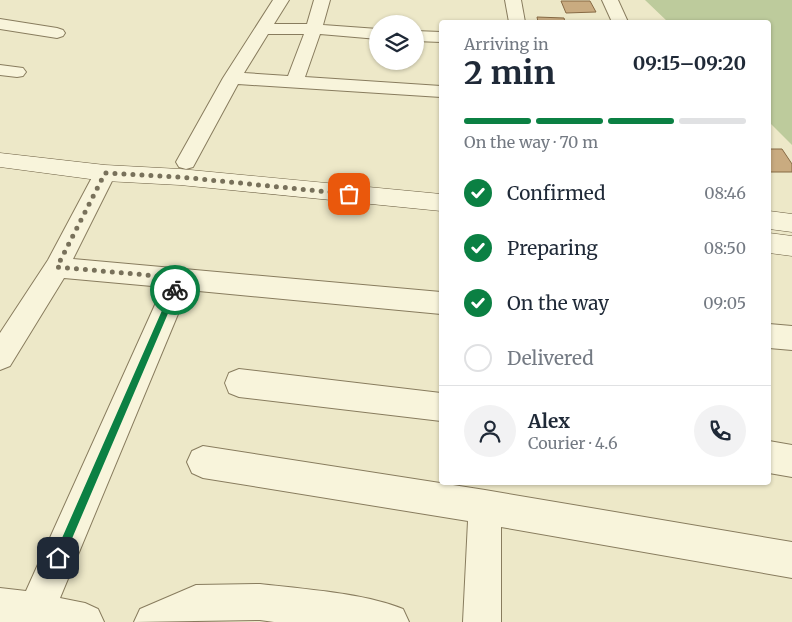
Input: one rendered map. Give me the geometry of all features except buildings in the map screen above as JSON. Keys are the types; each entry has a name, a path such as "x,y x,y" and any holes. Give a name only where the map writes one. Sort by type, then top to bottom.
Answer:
{"street":[{"path":"186,162 232,78 281,0"},
{"path":"294,83 314,29 322,0"},
{"path":"513,0 517,20"},
{"path":"610,0 619,20"},
{"path":"0,24 57,33"},
{"path":"264,29 314,29 369,33"},
{"path":"424,36 439,37"},
{"path":"232,78 439,92"},
{"path":"0,145 78,154 186,162 439,186"},
{"path":"0,160 105,173 190,178 439,203"},
{"path":"0,357 57,267 105,173"},
{"path":"771,220 792,223"},
{"path":"771,243 792,246"},
{"path":"57,267 439,303"},
{"path":"36,611 180,278"},
{"path":"771,336 792,338"},
{"path":"239,383 439,407"},
{"path":"771,456 792,460"},
{"path":"203,462 485,507 792,560"},
{"path":"482,622 485,507"},
{"path":"153,622 196,603 260,602 319,609 390,622"},
{"path":"0,606 36,611 86,622"}],"green space":[{"path":"645,0 792,0 792,145 771,124 771,20 666,20"}],"way so far":[{"path":"175,290 180,278 57,267 105,173 180,177 349,194"}],"route":[{"path":"58,558 175,290"}]}
